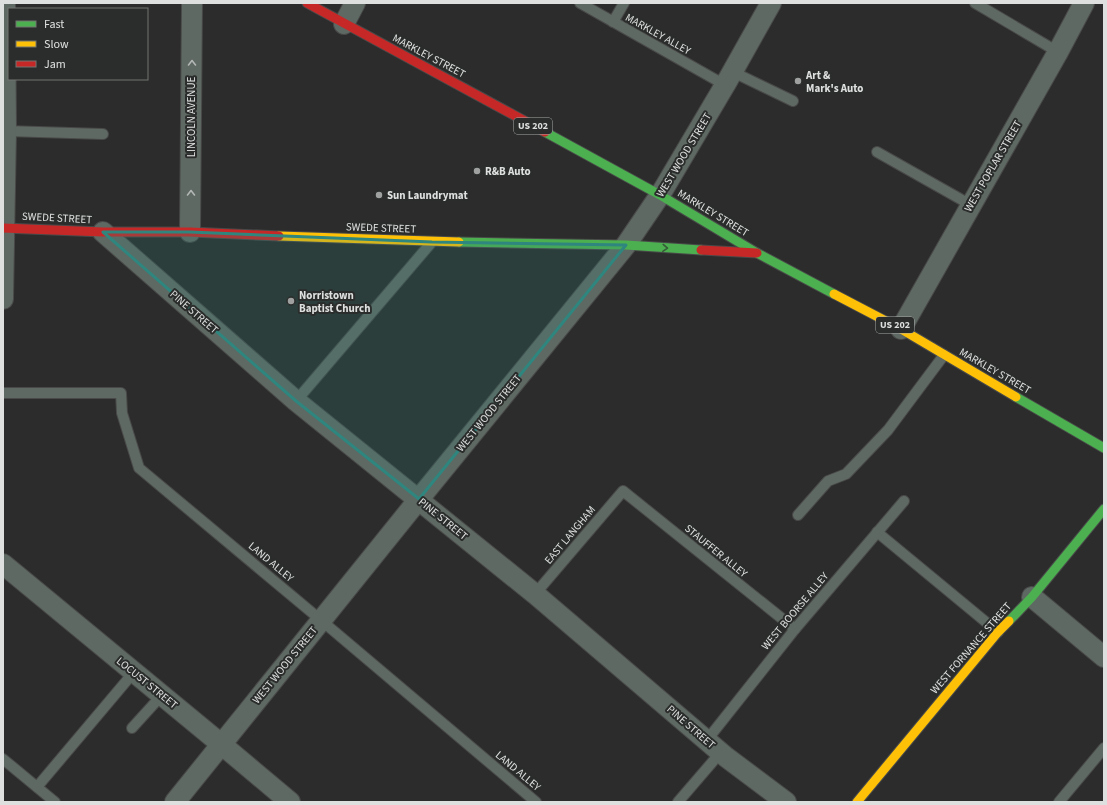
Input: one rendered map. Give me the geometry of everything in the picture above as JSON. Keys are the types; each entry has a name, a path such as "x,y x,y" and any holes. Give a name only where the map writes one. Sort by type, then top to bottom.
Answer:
{"main road":[{"name":"MARKLEY STREET","path":"307,3 660,195 757,253 901,329 1104,448"},
{"name":"SWEDE STREET","path":"4,228 104,232 190,232 432,242 626,246 757,253"},
{"name":"WEST FORNANCE STREET","path":"857,802 998,632 1032,597 1104,509"}],"street":[{"path":"3,299 6,130 4,58 5,3"},
{"name":"LINCOLN AVENUE","path":"190,232 192,3"},
{"path":"344,24 355,3"},
{"name":"WEST WOOD STREET","path":"175,802 419,499 626,246 660,195 771,3"},
{"name":"WEST POPLAR STREET","path":"901,329 1058,52 1084,3"},
{"name":"PINE STREET","path":"104,232 296,401 535,594 714,746 786,802"},
{"name":"LOCUST STREET","path":"3,564 290,802"},
{"path":"1032,597 1104,657"}],"lane":[{"name":"MARKLEY ALLEY","path":"580,3 613,22 729,78 792,101"},
{"path":"613,22 624,3"},
{"path":"975,3 1058,52"},
{"path":"6,130 103,134"},
{"path":"877,152 971,205"},
{"path":"296,401 432,242"},
{"path":"798,515 828,480 846,474 888,430 944,355"},
{"name":"LAND ALLEY","path":"3,393 121,393 122,413 139,468 536,802"},
{"name":"EAST LANGHAM","path":"535,594 623,491"},
{"name":"STAUFFER ALLEY","path":"623,491 795,629"},
{"name":"WEST BOORSE ALLEY","path":"678,802 714,746 795,629 904,501"},
{"path":"877,532 998,632"},
{"path":"37,787 134,672"},
{"path":"132,728 162,695"},
{"path":"1059,802 1104,748"},
{"path":"3,759 55,802"}],"highlighted area":[{"path":"103,232 190,232 432,242 626,245 419,499 296,401"}],"traffic: fast":[{"path":"545,132 660,195 757,253 834,294"},
{"path":"459,242 626,245 701,250"},
{"path":"1016,397 1104,448"},
{"path":"1009,621 1032,597 1104,509"}],"traffic: slow":[{"path":"279,236 459,242"},
{"path":"834,294 901,329 1016,397"},
{"path":"857,802 998,632 1009,621"}],"traffic: jam":[{"path":"307,3 545,132"},
{"path":"3,228 103,232 190,232 279,236"},
{"path":"701,250 757,253"}],"place":[{"name":"Art & Mark's Auto","path":"798,81"},
{"name":"R&B Auto","path":"477,171"},
{"name":"Sun Laundrymat","path":"379,195"},
{"name":"Norristown Baptist Church","path":"291,301"}]}
